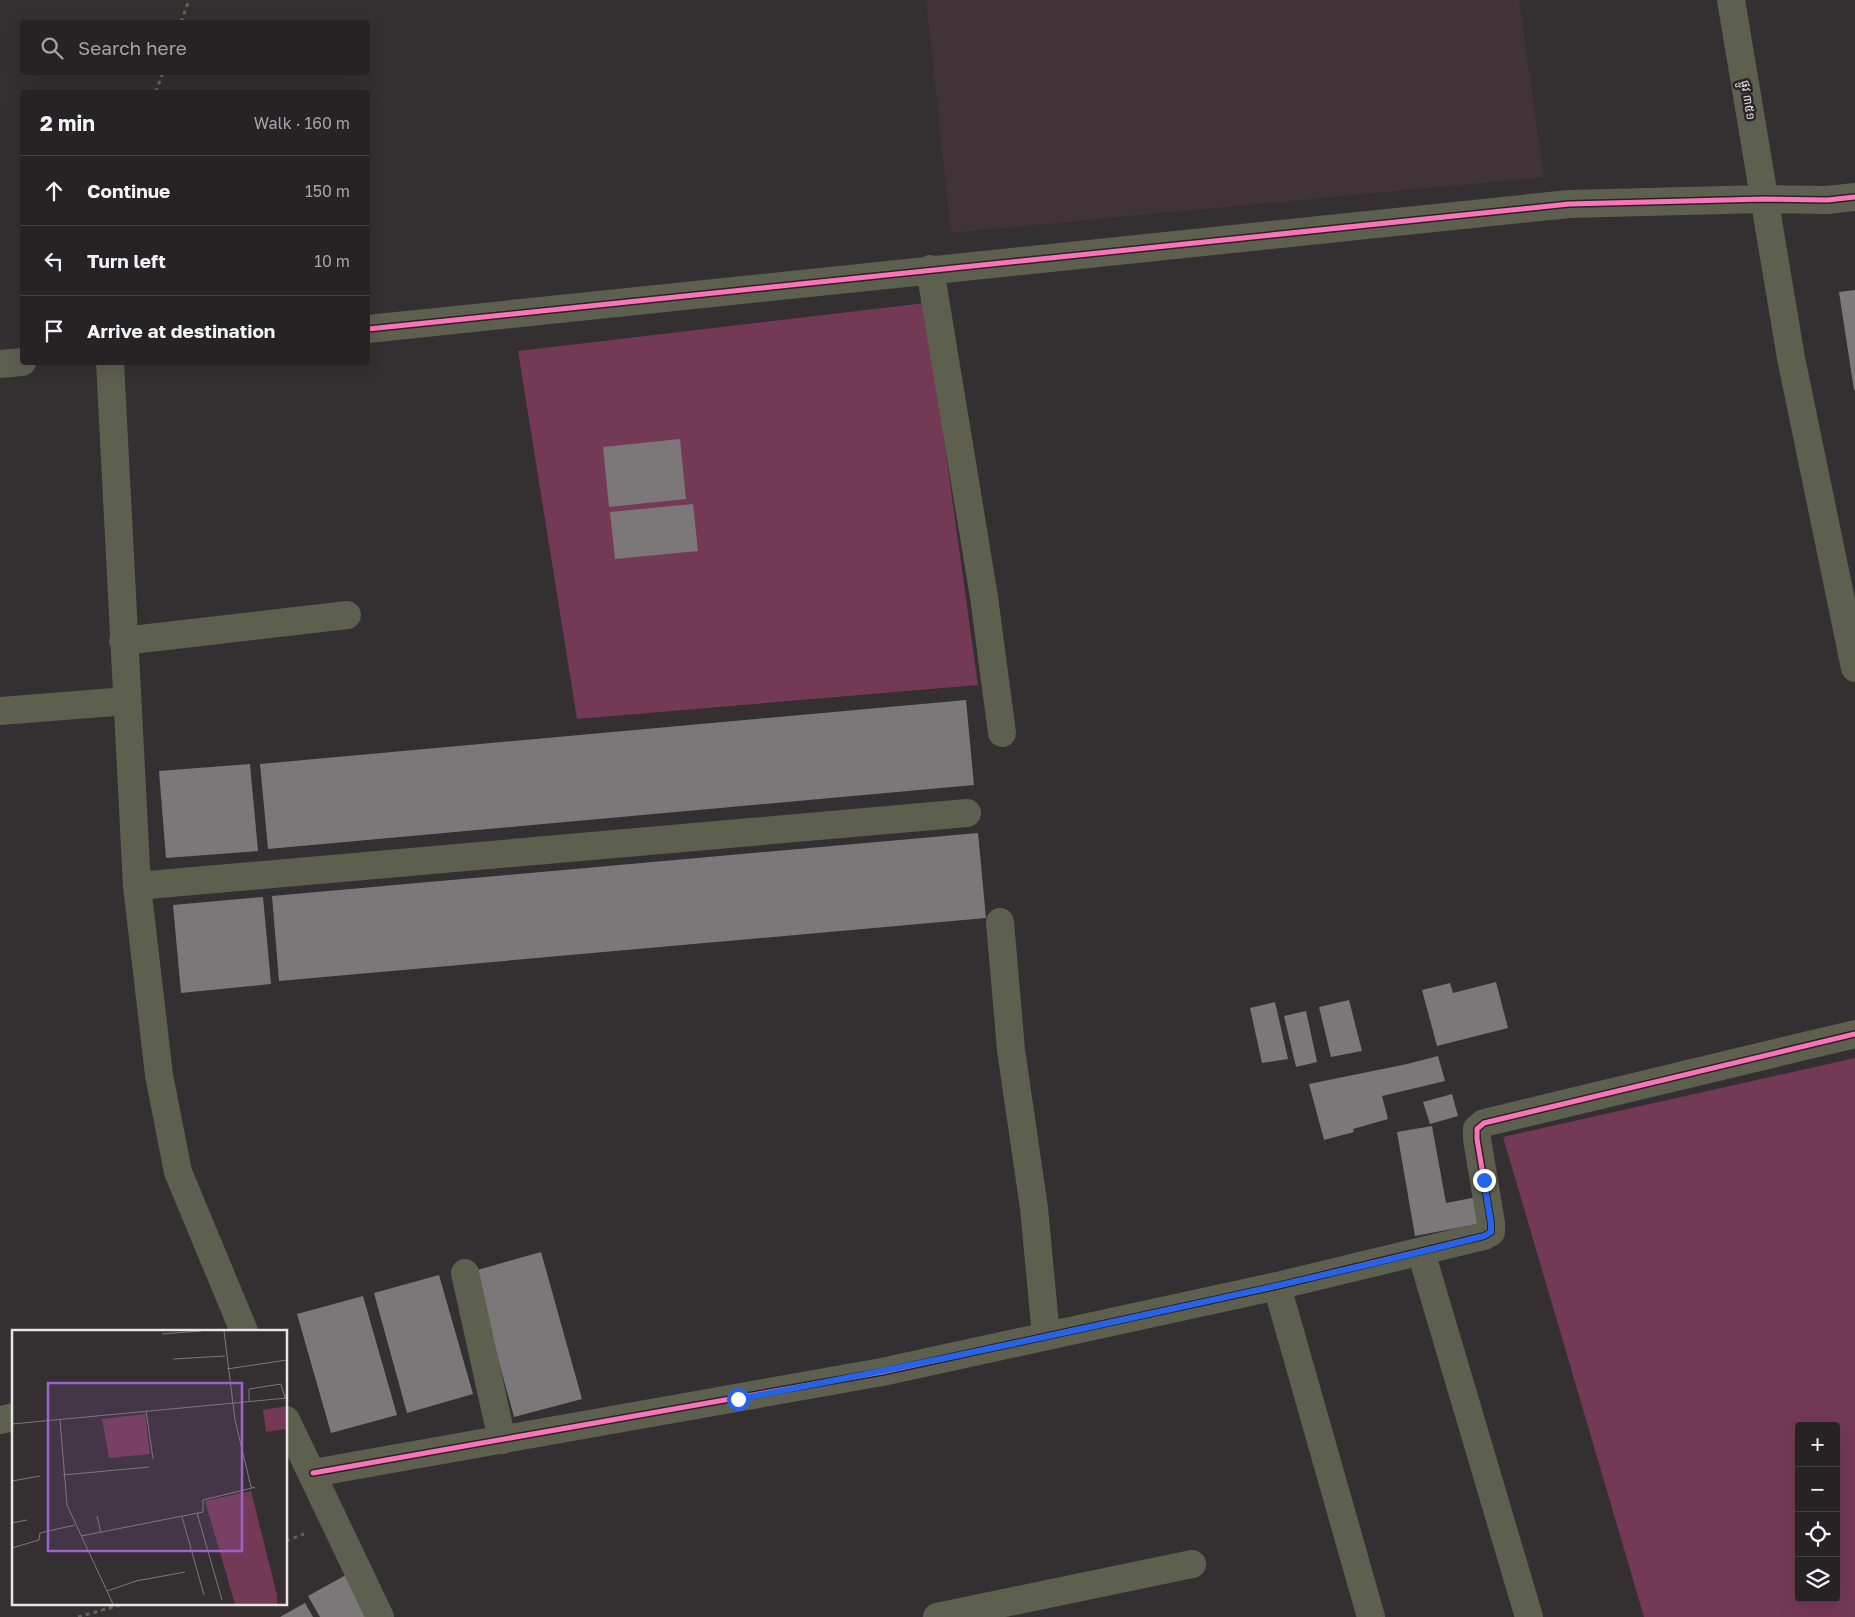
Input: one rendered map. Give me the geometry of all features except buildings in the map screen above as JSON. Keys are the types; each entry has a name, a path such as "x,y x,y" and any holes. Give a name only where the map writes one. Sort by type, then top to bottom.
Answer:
{"street":[{"name":"ផ្លូវ ៣៥១","path":"1732,0 1791,358 1855,668"},
{"path":"370,329 1569,204 1764,199 1827,200 1855,197"},
{"path":"930,269 984,597 1002,733"},
{"path":"0,364 20,362"},
{"path":"110,365 137,886 159,1076 178,1172 244,1330"},
{"path":"123,641 347,615"},
{"path":"0,711 127,701"},
{"path":"137,886 967,813"},
{"path":"1000,922 1012,1050 1034,1208 1046,1336"},
{"path":"313,1473 872,1374 1278,1286 1484,1236 1491,1232 1491,1224 1478,1139 1478,1129 1484,1123 1855,1034"},
{"path":"1421,1252 1529,1617"},
{"path":"465,1273 502,1440"},
{"path":"1278,1286 1370,1617"},
{"path":"288,1424 380,1617"},
{"path":"937,1617 1192,1564"}],"path":[{"path":"182,20 189,0"},
{"path":"157,90 162,75"},
{"path":"78,1617 124,1604"}],"shaded area":[{"path":"926,0 1519,0 1544,177 951,233"},
{"path":"925,303 978,685 577,719 518,351"},
{"path":"1855,1058 1855,1617 1644,1617 1503,1137"}],"cycle path":[{"path":"370,329 1569,204 1764,199 1827,200 1855,197"},
{"path":"313,1473 882,1372 1277,1286 1484,1236 1491,1232 1477,1139 1477,1129 1484,1123 1855,1034"}],"route":[{"path":"738,1399 882,1372 1088,1328 1278,1286 1484,1236 1491,1232 1484,1180"}]}
